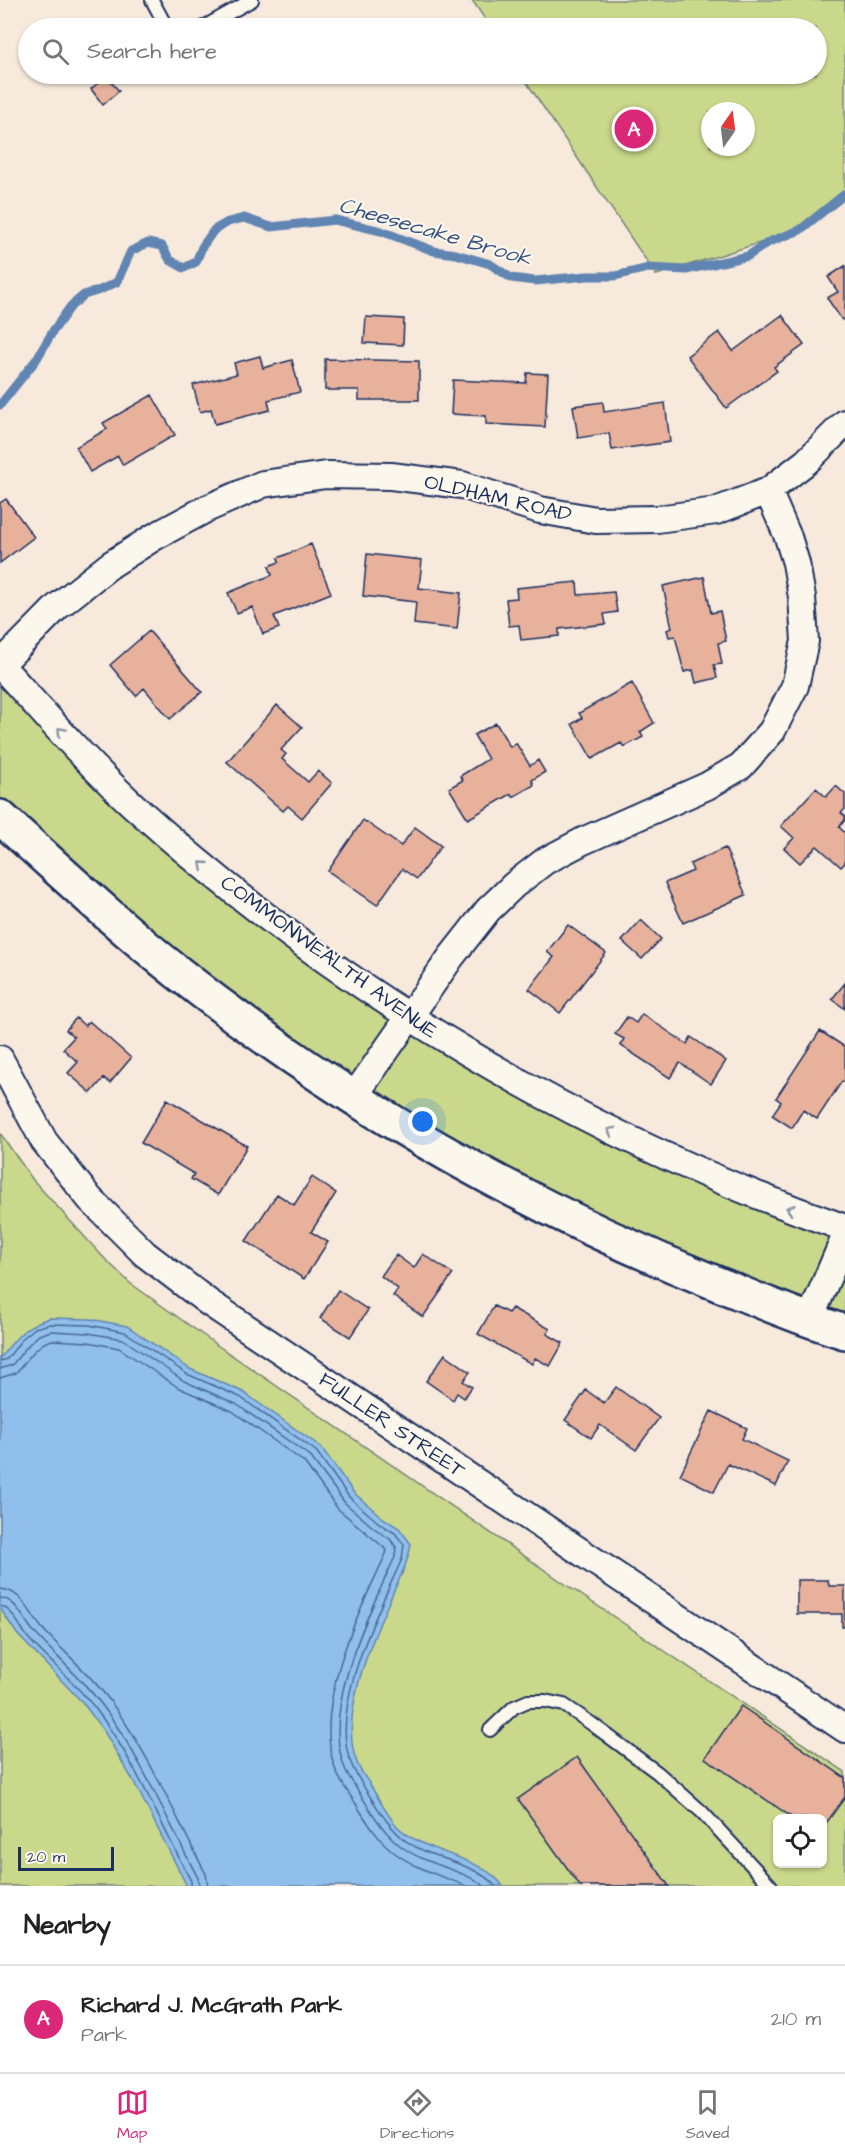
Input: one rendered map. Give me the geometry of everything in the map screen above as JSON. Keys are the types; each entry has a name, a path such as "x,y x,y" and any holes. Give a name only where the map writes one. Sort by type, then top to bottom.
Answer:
{"main road":[{"path":"0,817 177,972 273,1043 353,1098 438,1149 541,1206 669,1265 808,1321 845,1332"}],"street":[{"name":"OLDHAM ROAD","path":"0,665 57,607 110,565 206,509 263,484 326,476 391,476 462,486 540,510 596,520 657,519 716,511 768,491 806,462 845,423"},
{"path":"353,1098 451,957 488,910 514,885 545,861 583,841 707,786 741,766 772,730 795,686 805,641 802,597 796,563 788,537 768,491"},
{"name":"COMMONWEALTH AVENUE","path":"0,665 62,733 151,820 228,886 311,949 409,1018 498,1070 607,1129 679,1164 766,1200 845,1228"},
{"name":"FULLER STREET","path":"0,1059 44,1141 90,1199 145,1254 208,1302 845,1729"},
{"path":"808,1321 845,1237"}],"lane":[{"path":"152,0 162,18"},
{"path":"220,18 252,0"},
{"path":"490,1730 514,1707 528,1701 545,1701 564,1705 658,1773 702,1812 771,1886"}],"green space":[{"path":"472,0 845,0 845,194 811,222 789,234 656,275 528,84 827,84 827,18 484,18"},
{"path":"0,665 134,806 498,1070 845,1228 845,1332 353,1098 0,817"},
{"path":"0,1133 33,1180 130,1283 568,1586 845,1772 845,1886 0,1886"}],"water":[{"path":"50,1318 90,1319 127,1326 190,1369 243,1392 321,1447 354,1493 383,1518 399,1528 411,1544 410,1551 360,1676 352,1720 352,1741 356,1760 397,1826 422,1843 481,1868 503,1886 187,1886 134,1782 105,1733 83,1703 17,1634 0,1608 0,1358 27,1328"}],"building":[{"path":"97,84 113,84 119,91 103,105 91,89"},
{"path":"845,266 845,318 842,320 827,298 838,292 828,277"},
{"path":"782,315 804,345 774,367 777,371 726,408 687,356 719,332 733,351"},
{"path":"366,317 404,319 403,345 364,343"},
{"path":"260,356 263,368 292,360 300,392 268,400 270,410 215,424 211,409 200,412 193,385 237,374 234,363"},
{"path":"325,359 419,361 419,400 359,400 359,390 325,390"},
{"path":"527,373 548,374 545,427 486,424 486,416 451,414 453,380 526,383"},
{"path":"152,395 175,435 123,465 118,456 90,472 76,447 107,429 103,423"},
{"path":"603,402 604,412 665,403 670,442 612,450 609,433 578,438 573,406"},
{"path":"6,499 34,537 0,563 0,503"},
{"path":"311,544 331,593 274,616 279,628 263,634 252,607 237,613 228,593 272,575 269,566 279,562 278,558"},
{"path":"367,554 422,560 419,588 461,593 457,629 414,624 416,602 363,596"},
{"path":"704,577 711,613 720,611 726,641 718,643 722,664 714,665 717,678 696,683 693,670 684,672 675,636 669,637 667,630 672,628 663,586"},
{"path":"577,582 578,595 614,592 617,612 604,614 606,624 559,629 559,636 521,640 519,625 509,626 506,599 517,598 516,588"},
{"path":"149,631 202,692 170,719 144,688 136,696 110,665"},
{"path":"632,683 654,723 640,732 643,737 624,747 621,743 592,759 572,724 582,718 579,713"},
{"path":"277,705 302,727 281,750 286,754 282,759 308,782 318,771 332,783 302,818 288,806 283,811 227,762"},
{"path":"496,723 510,747 516,743 530,766 538,760 545,772 532,780 534,785 513,797 511,794 468,819 449,788 463,780 460,776 488,759 474,735"},
{"path":"836,786 845,794 845,809 841,813 845,816 845,820 839,827 845,833 845,863 841,867 817,846 800,863 784,848 794,838 781,826 816,788 826,797"},
{"path":"363,820 401,846 415,827 441,846 417,879 402,869 377,905 328,871"},
{"path":"725,848 746,895 683,923 665,883 693,871 690,864"},
{"path":"641,920 661,939 642,959 622,941"},
{"path":"568,925 606,953 560,1013 529,989 554,957 547,952"},
{"path":"845,983 845,1009 832,999"},
{"path":"642,1014 687,1044 691,1037 726,1061 711,1084 680,1063 670,1078 620,1045 624,1039 615,1034 627,1017 636,1023"},
{"path":"76,1018 85,1026 89,1021 131,1058 110,1083 104,1078 91,1093 68,1073 78,1062 63,1049 74,1037 66,1030"},
{"path":"820,1031 845,1047 845,1083 842,1081 817,1119 803,1110 792,1128 772,1115 781,1102 776,1098"},
{"path":"167,1099 247,1146 218,1195 191,1179 194,1174 141,1143"},
{"path":"312,1177 336,1193 311,1232 328,1242 304,1279 246,1241 277,1194 294,1205"},
{"path":"423,1254 453,1274 423,1317 393,1296 398,1289 381,1276 396,1255 414,1268"},
{"path":"338,1290 368,1310 350,1337 320,1318"},
{"path":"494,1306 508,1313 512,1308 550,1329 547,1334 563,1343 550,1366 535,1358 532,1364 478,1334"},
{"path":"445,1354 470,1372 463,1381 472,1387 464,1398 457,1393 453,1400 426,1381"},
{"path":"616,1387 659,1418 636,1450 600,1425 591,1438 565,1420 586,1390 604,1403"},
{"path":"711,1411 747,1428 742,1439 788,1461 776,1486 728,1464 714,1492 680,1475"},
{"path":"797,1580 828,1580 829,1586 845,1586 845,1627 842,1627 842,1614 797,1614"},
{"path":"741,1706 845,1778 845,1797 827,1822 827,1814 787,1814 705,1758"},
{"path":"577,1757 669,1886 580,1886 518,1799"}],"waterway":[{"name":"Cheesecake Brook","path":"0,405 36,360 71,306 84,295 117,282 131,251 148,243 162,246 170,260 184,268 196,262 202,247 214,230 228,222 244,218 271,227 335,220 381,231 434,251 456,254 490,264 511,278 535,281 615,276 648,268 686,270 748,256 769,242 800,230 845,194"}],"place":[{"name":"Richard J. McGrath Park","path":"634,129"}]}
